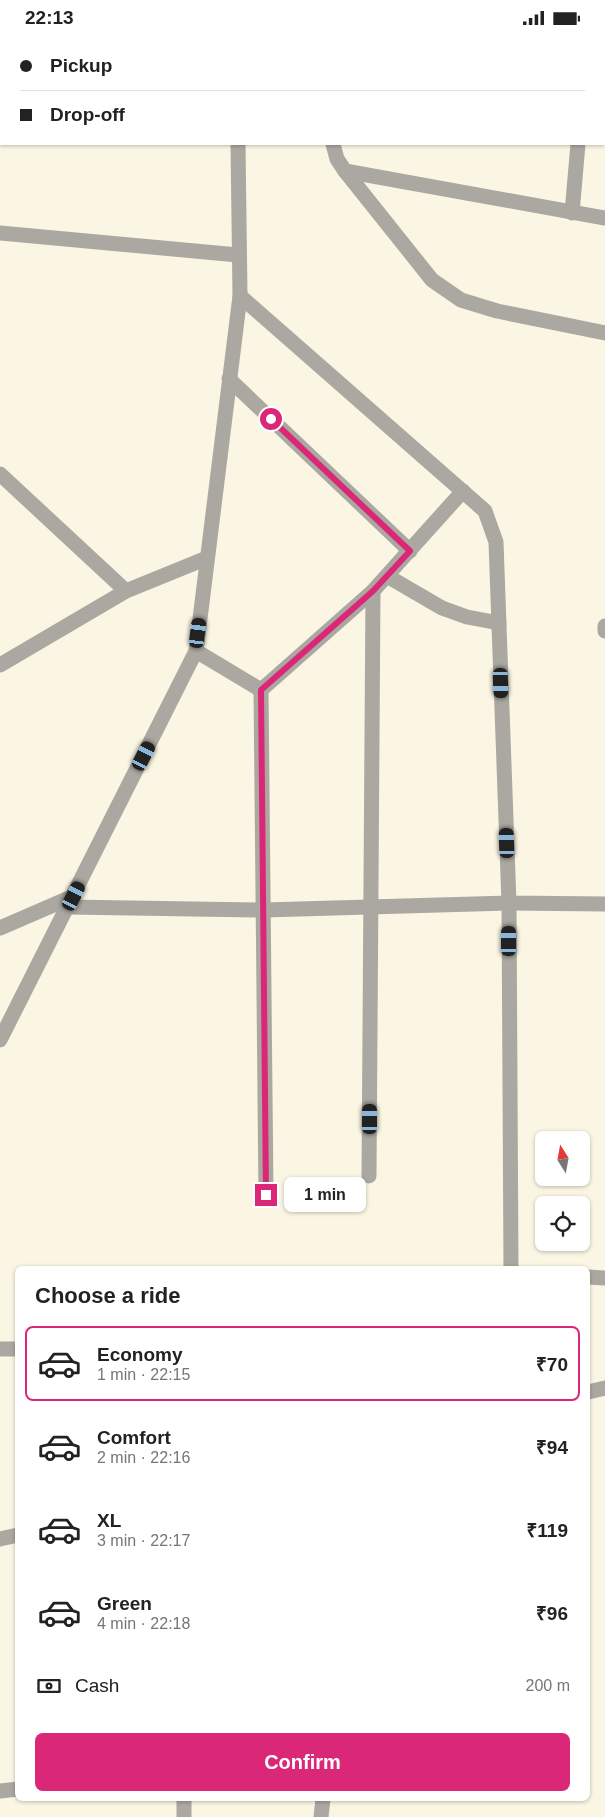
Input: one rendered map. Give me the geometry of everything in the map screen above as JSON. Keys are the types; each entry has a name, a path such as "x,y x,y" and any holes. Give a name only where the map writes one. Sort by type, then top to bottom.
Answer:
{"street":[{"path":"0,1040 196,651 240,296 238,145"},
{"path":"333,145 337,159 345,171 432,280 461,300 497,311 605,333"},
{"path":"572,213 578,145"},
{"path":"345,171 605,218"},
{"path":"0,233 238,255"},
{"path":"240,296 485,511 492,527 496,542 509,903 511,1266"},
{"path":"229,379 410,551"},
{"path":"0,474 126,591"},
{"path":"266,1195 261,690 373,591 463,491"},
{"path":"0,665 126,591 207,558"},
{"path":"386,575 442,607 467,617 499,623"},
{"path":"369,1177 373,591"},
{"path":"605,626 605,631"},
{"path":"196,651 261,690"},
{"path":"0,928 71,901 264,910 509,903 605,904"},
{"path":"590,1277 605,1278"},
{"path":"0,1349 15,1349"},
{"path":"590,1392 605,1388"},
{"path":"0,1539 15,1536"},
{"path":"0,1791 15,1789"},
{"path":"184,1801 184,1817"},
{"path":"321,1817 323,1801"}],"route":[{"path":"266,1195 261,690 373,591 410,551 271,419"}]}
